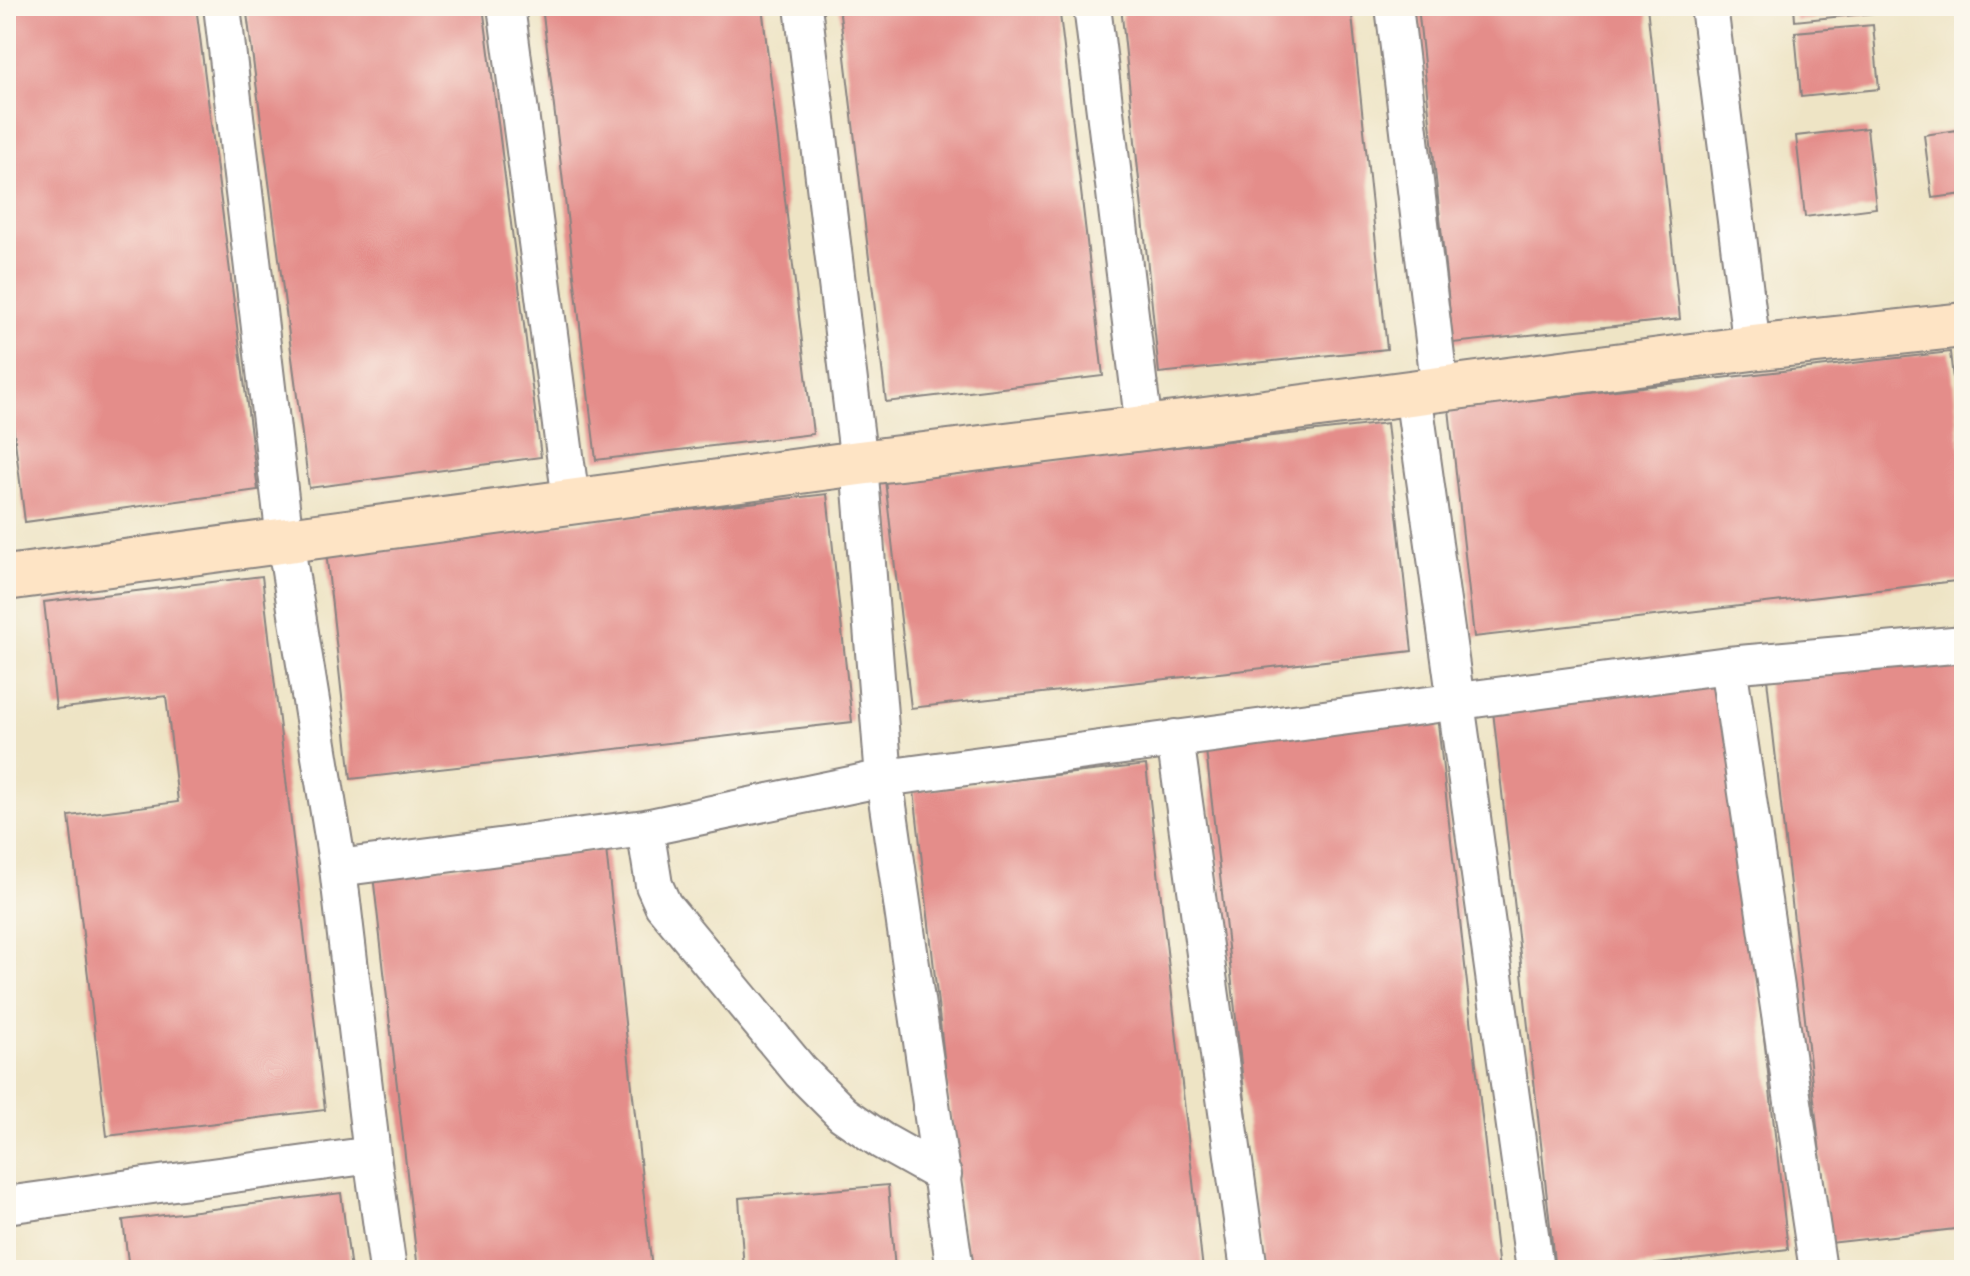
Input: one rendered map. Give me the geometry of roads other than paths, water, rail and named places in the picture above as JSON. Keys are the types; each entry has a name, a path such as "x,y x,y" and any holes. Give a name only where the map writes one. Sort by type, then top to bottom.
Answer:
{"street":[{"path":"222,6 285,540 338,868 388,1270"},
{"path":"506,6 571,501"},
{"path":"803,6 859,463 884,778 955,1270"},
{"path":"1092,6 1144,428"},
{"path":"1394,6 1457,700 1535,1270"},
{"path":"1709,6 1752,348"},
{"path":"6,578 859,463 1752,348 1964,325"},
{"path":"338,868 645,828 884,778 1728,665 1964,644"},
{"path":"1728,665 1818,1270"},
{"path":"1175,738 1249,1270"},
{"path":"645,828 654,885 663,905 801,1072 843,1114 882,1141 943,1175"},
{"path":"6,1205 372,1155"}]}
